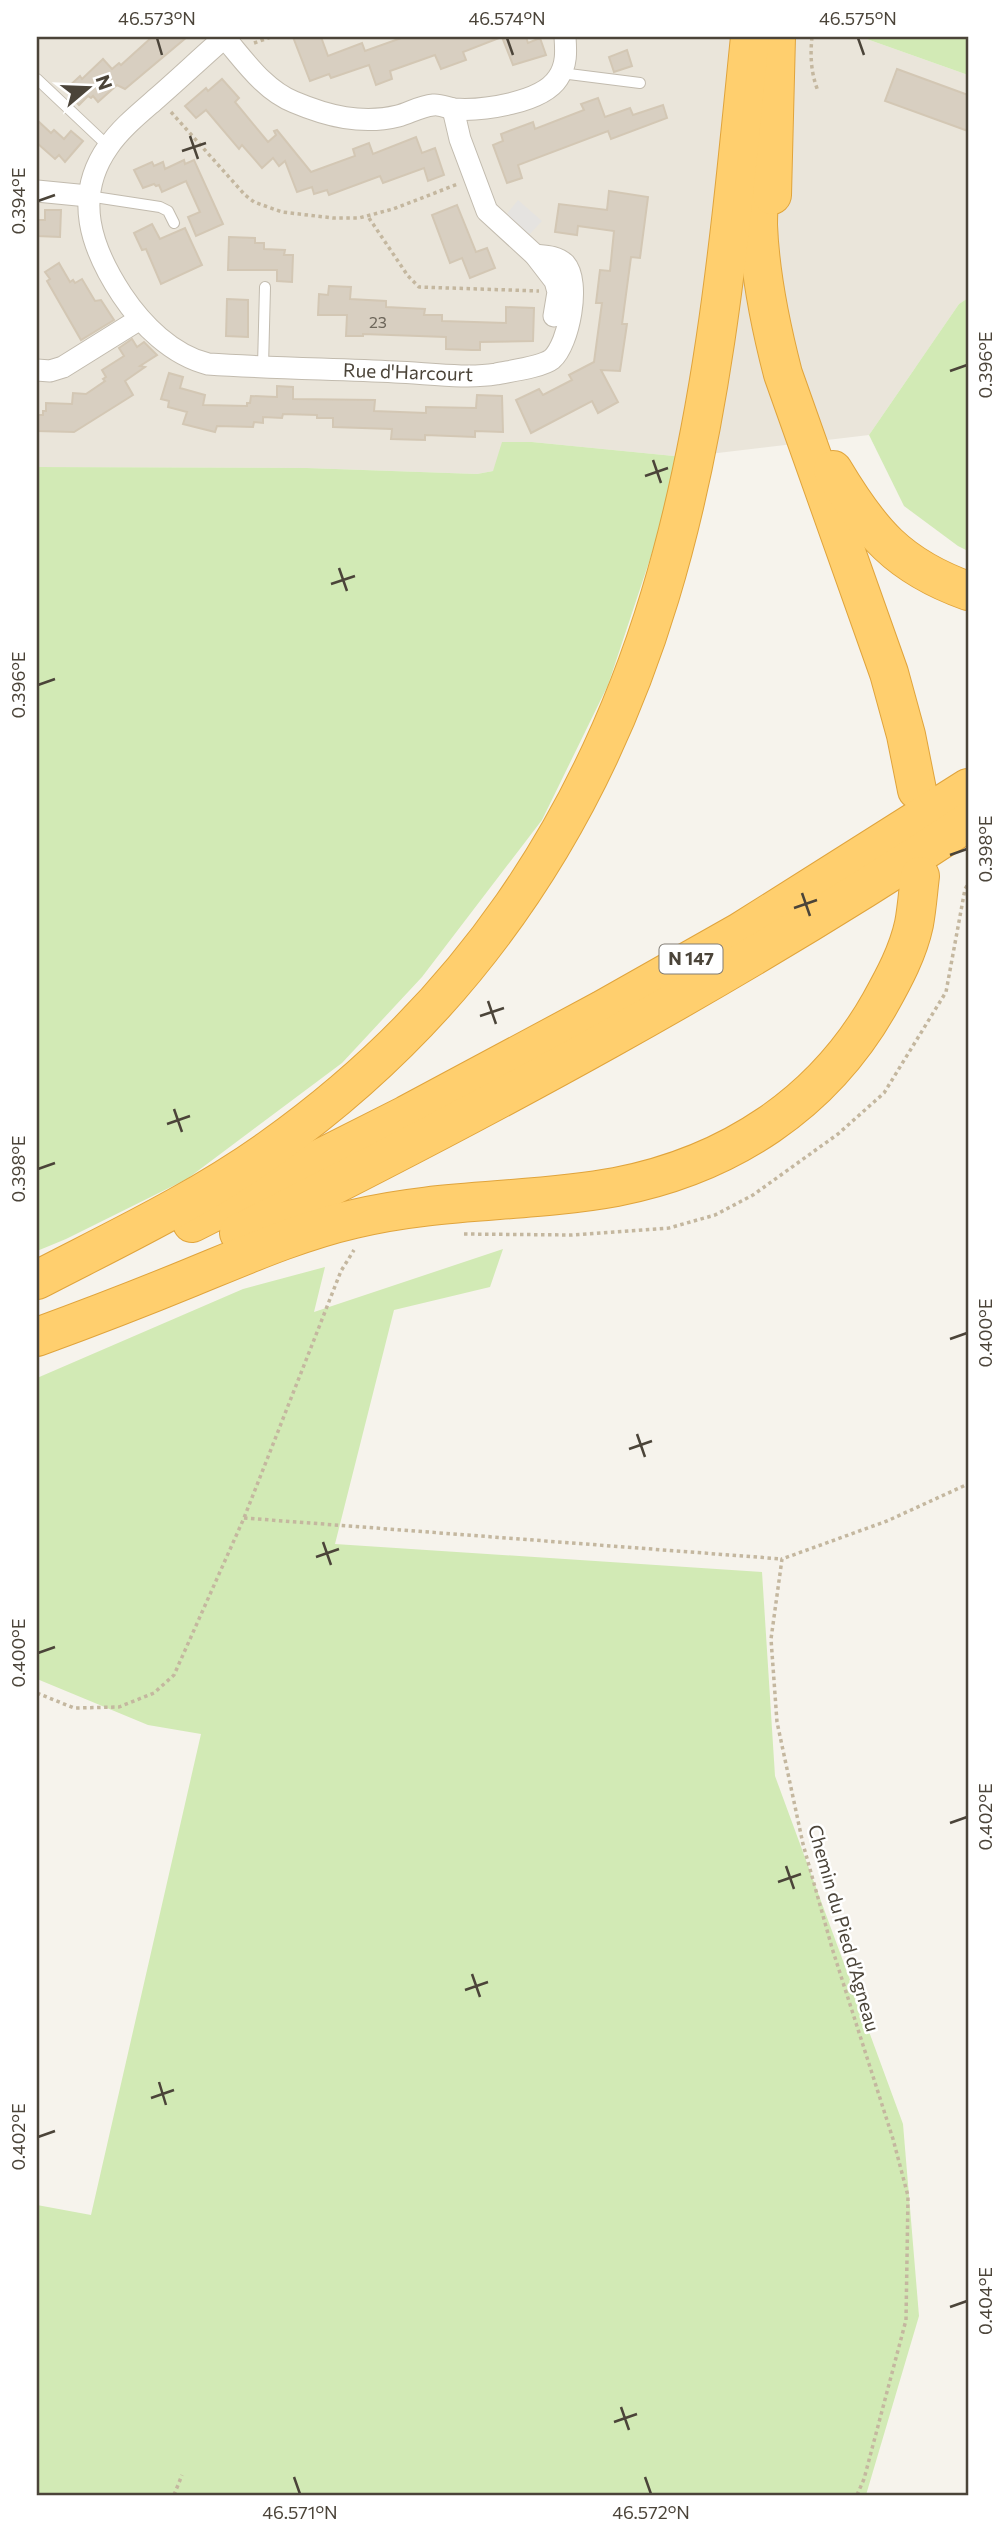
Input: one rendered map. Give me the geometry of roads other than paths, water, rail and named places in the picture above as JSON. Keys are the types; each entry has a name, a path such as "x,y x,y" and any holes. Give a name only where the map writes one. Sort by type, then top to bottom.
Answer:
{"highway":[{"path":"37,1280 179,1207 271,1148 346,1089 410,1030 466,970 516,904 558,839 597,763 633,675 660,596 681,517 716,334 750,37"},
{"path":"769,37 758,223 762,281 770,323 783,374 889,673 906,735 916,790"},
{"path":"776,37 772,178 773,270 785,337 806,403 831,466 855,508 883,542 913,565 968,591"},
{"name":"N 147","path":"37,1292 142,1247 282,1180 577,1023 740,932 968,788"},
{"name":"N 147","path":"37,1330 298,1204 614,1038 743,962 968,822"},
{"path":"37,1336 114,1309 285,1238 355,1218 415,1208 613,1188 663,1177 713,1157 760,1132 802,1100 841,1061 862,1032 897,973 914,925 920,876"}],"street":[{"path":"224,37 266,84 290,101 337,117 373,120 396,117 433,105 453,109 503,106 548,89 561,73 565,63 565,37"},
{"name":"Rue d'Harcourt","path":"224,37 124,127 108,146 95,171 88,196 93,235 118,288 140,320 173,348 196,361 227,365 486,375 551,360"},
{"path":"453,109 460,139 491,217 535,254 552,274 558,292 551,360"},
{"path":"37,191 88,196"},
{"path":"535,254 558,259 566,266 572,279 565,342 551,360"},
{"path":"37,370 50,371 63,367 140,320"}],"lane":[{"path":"561,73 640,83"},
{"path":"37,79 108,146"},
{"path":"88,196 164,208 174,223"},
{"path":"263,366 265,286"}]}
